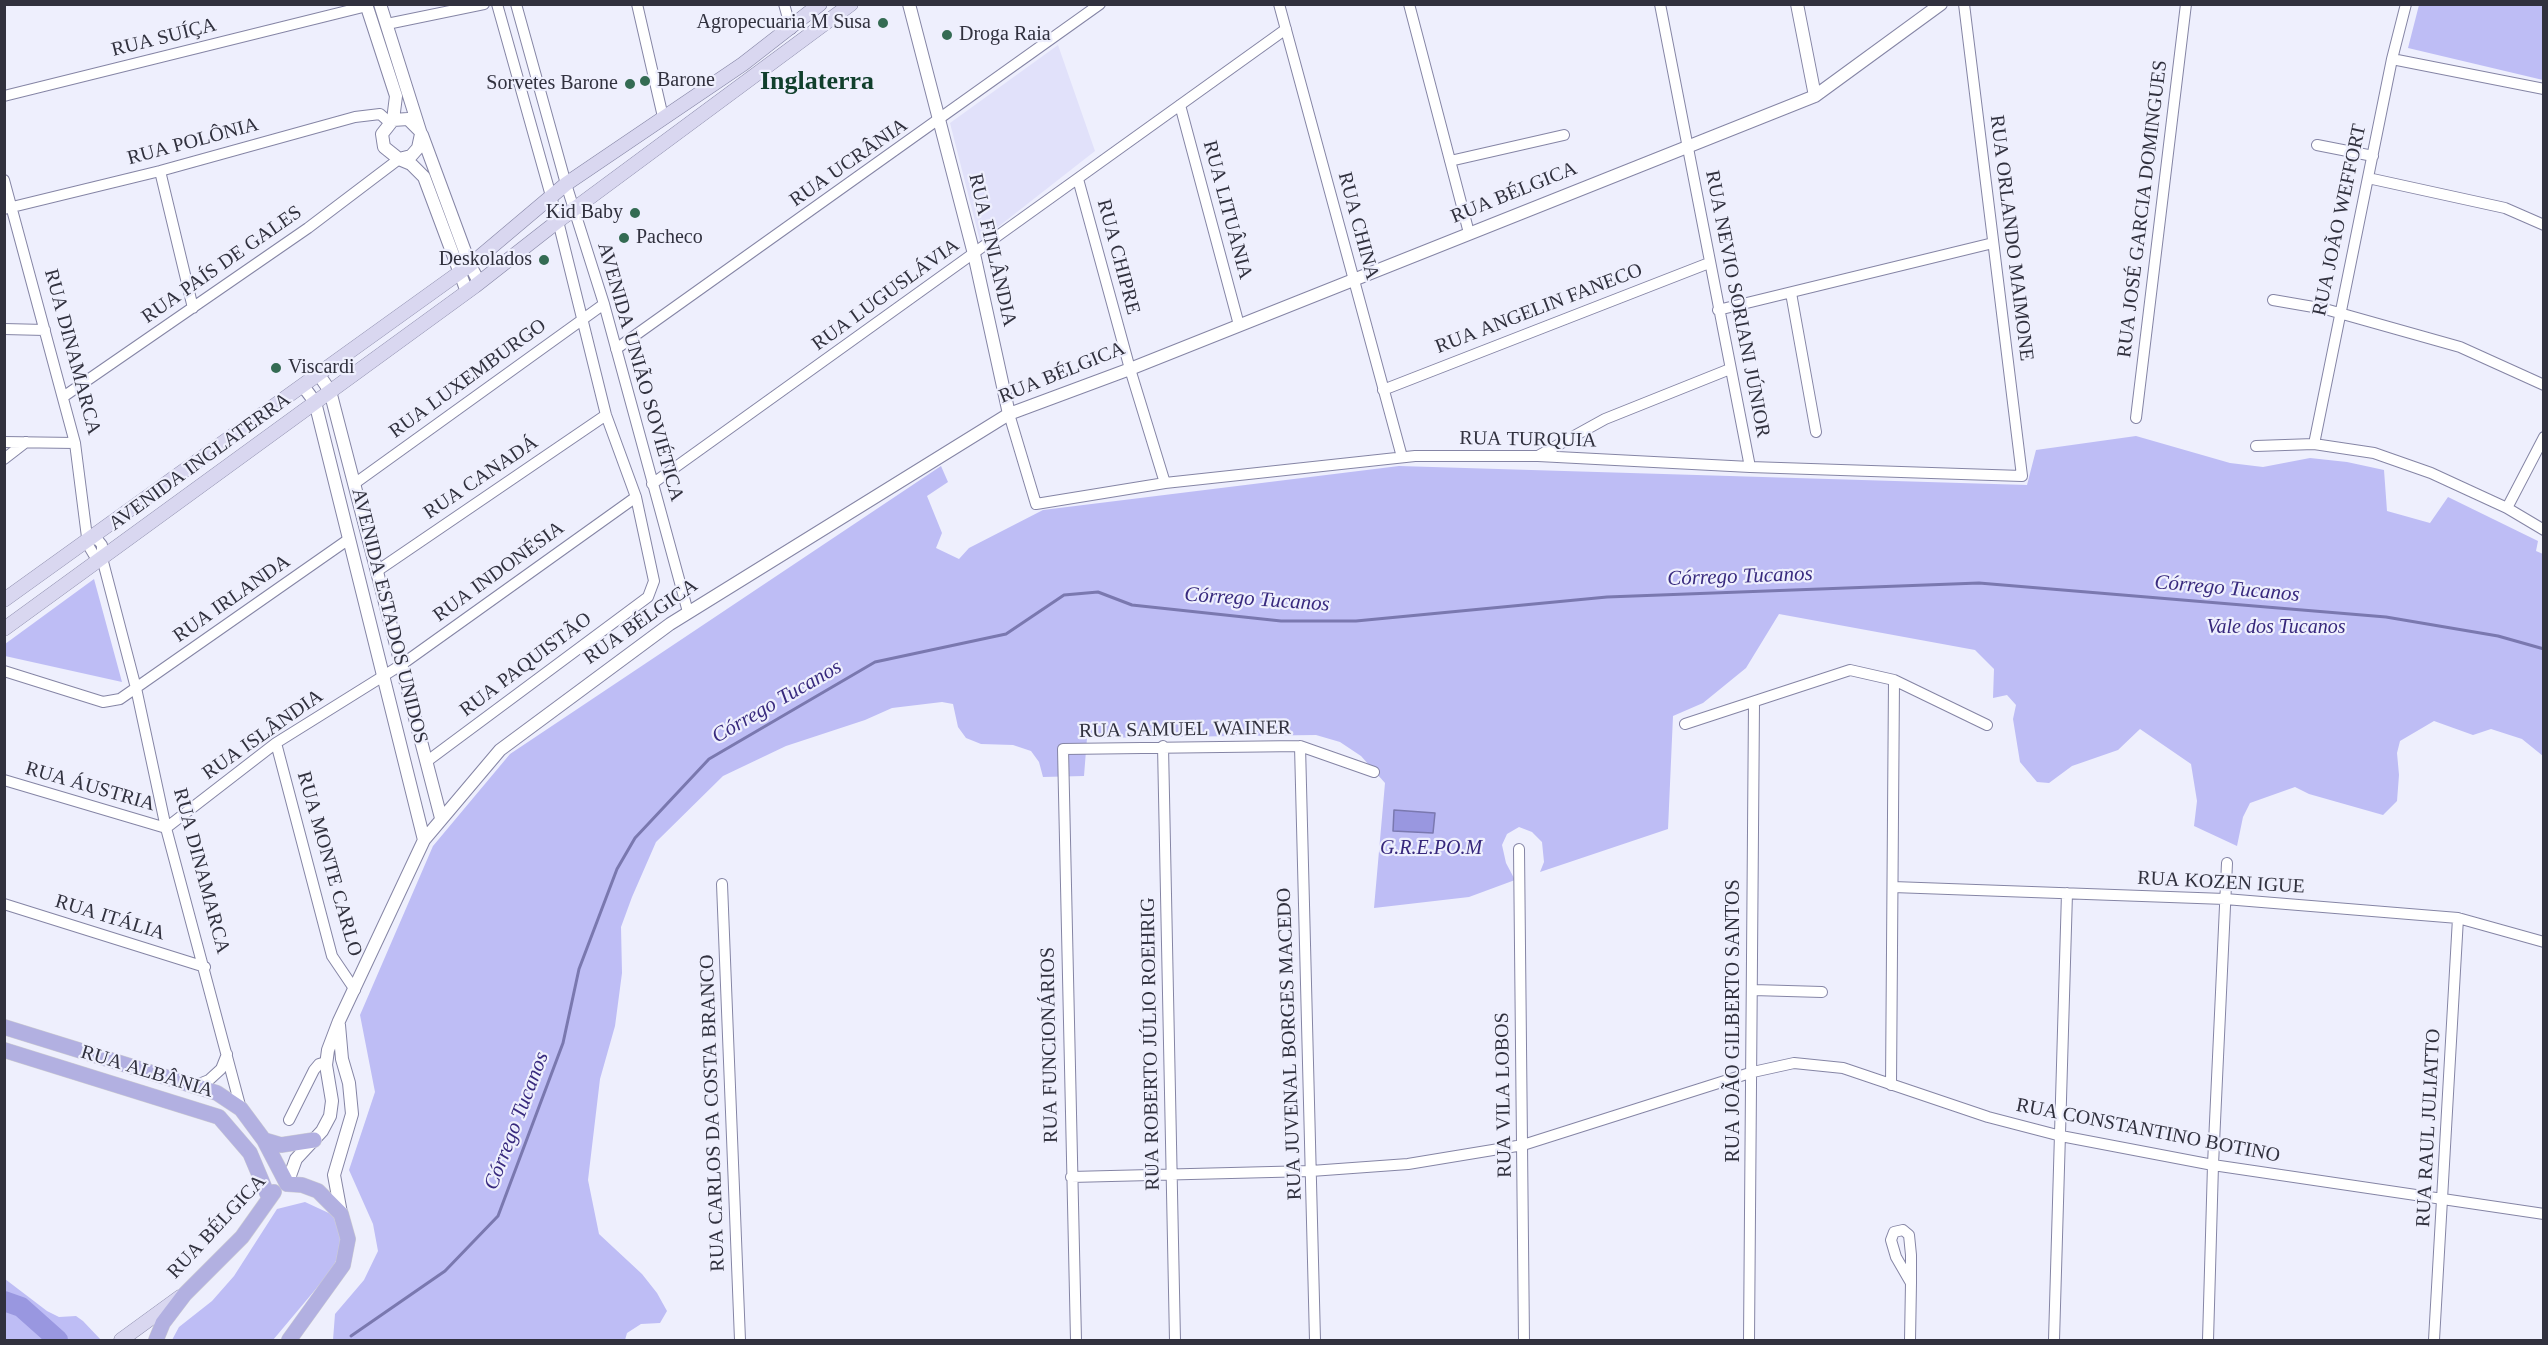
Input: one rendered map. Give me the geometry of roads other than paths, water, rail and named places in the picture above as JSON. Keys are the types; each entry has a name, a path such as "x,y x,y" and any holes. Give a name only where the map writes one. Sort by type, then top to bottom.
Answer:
{"main road":[{"name":"AVENIDA INGLATERRA","path":"4,600 319,375 464,268 566,184 726,75 790,29 820,4"},
{"name":"AVENIDA INGLATERRA","path":"4,629 467,292 574,209 851,4"},
{"path":"742,63 753,77"},
{"path":"726,75 737,90"},
{"name":"RUA ALBÂNIA","path":"4,1027 217,1093 241,1109"},
{"name":"RUA ALBÂNIA","path":"4,1050 219,1117 250,1153 269,1198"},
{"name":"RUA DINAMARCA","path":"241,1109 264,1140 287,1184"},
{"path":"264,1140 281,1145 314,1140"},
{"path":"287,1184 302,1185 318,1191 341,1214 348,1239 343,1265 289,1341"},
{"name":"RUA BÉLGICA","path":"121,1341 184,1294 242,1236 269,1198 287,1184"},
{"path":"156,1341 163,1323 184,1294"},
{"path":"304,1341 305,1316"}],"street":[{"path":"380,4 464,268 467,292"},
{"path":"387,24 484,4"},
{"name":"AVENIDA UNIÃO SOVIÉTICA","path":"498,4 558,221 606,415 636,496 654,581 648,597"},
{"name":"AVENIDA UNIÃO SOVIÉTICA","path":"516,4 566,184 604,304 688,612"},
{"path":"637,4 663,117"},
{"path":"784,4 790,29"},
{"name":"RUA FINLÂNDIA","path":"909,4 974,254 1010,414 1036,504"},
{"name":"RUA UCRÂNIA","path":"616,349 1100,4"},
{"name":"RUA CHINA","path":"1279,4 1402,457"},
{"path":"1409,4 1469,233"},
{"name":"RUA NEVIO SORIANI JÚNIOR","path":"1660,4 1689,146 1708,263 1750,467"},
{"path":"1797,4 1815,96"},
{"name":"RUA BÉLGICA","path":"287,1184 296,1159 314,1140 330,1116 332,1101 326,1062 339,1021 356,990 424,840 500,750 688,612 1010,414 1130,369 1815,96 1941,4"},
{"name":"RUA ORLANDO MAIMONE","path":"1964,4 2022,476"},
{"name":"RUA JOSÉ GARCIA DOMINGUES","path":"2136,418 2186,4"},
{"name":"RUA JOÃO WEFFORT","path":"2314,444 2392,59 2406,4"},
{"path":"367,5 396,96 391,121 382,134 382,141 388,153 411,164 424,177 464,268 479,282"},
{"name":"RUA SUÍÇA","path":"4,96 367,5"},
{"name":"RUA LUGUSLÁVIA","path":"652,484 1286,29"},
{"path":"2392,59 2544,89"},
{"name":"RUA LITUÂNIA","path":"1180,105 1239,325"},
{"name":"RUA POLÔNIA","path":"8,208 160,171 371,114 380,114 391,121"},
{"path":"391,121 408,119 420,132 420,144 415,153 399,159"},
{"path":"1450,161 1564,135"},
{"path":"2317,144 2373,156"},
{"name":"RUA PAÍS DE GALES","path":"63,397 308,228 399,159"},
{"path":"160,171 194,308"},
{"path":"2368,178 2505,208 2544,225"},
{"name":"RUA CHIPRE","path":"1078,179 1130,369 1165,483"},
{"name":"RUA DINAMARCA","path":"4,180 8,208 45,330 75,443 91,550 102,558 136,688 166,828 205,967 241,1109"},
{"path":"1718,310 1993,243"},
{"name":"RUA ANGELIN FANECO","path":"1383,390 1708,263"},
{"path":"1791,292 1816,432"},
{"path":"2273,300 2339,313 2460,347 2544,385"},
{"name":"RUA LUXEMBURGO","path":"354,484 604,304"},
{"path":"4,329 45,330"},
{"path":"1538,456 1605,419 1730,369"},
{"path":"319,375 330,391"},
{"path":"303,386 315,402"},
{"name":"AVENIDA ESTADOS UNIDOS","path":"330,391 441,818"},
{"name":"AVENIDA ESTADOS UNIDOS","path":"315,402 424,840"},
{"name":"RUA CANADÁ","path":"377,571 606,415"},
{"path":"2507,508 2544,437"},
{"path":"4,442 75,443"},
{"path":"4,459 26,442"},
{"path":"2256,446 2314,444 2374,453 2431,473 2507,508 2544,530"},
{"name":"RUA TURQUIA","path":"1036,504 1165,483 1402,457 1538,456 1750,467 2022,476"},
{"name":"RUA INDONÉSIA","path":"384,676 636,496"},
{"name":"RUA IRLANDA","path":"4,671 103,702 120,699 349,539"},
{"name":"RUA PAQUISTÃO","path":"426,762 648,597"},
{"path":"1684,724 1850,670 1894,681 1987,725"},
{"name":"RUA ISLÂNDIA","path":"166,828 276,743 384,676"},
{"path":"1892,1084 1894,681"},
{"name":"RUA JOÃO GILBERTO SANTOS","path":"1749,1341 1753,1072 1754,703"},
{"name":"RUA MONTE CARLO","path":"276,743 332,956 356,990"},
{"name":"RUA ROBERTO JÚLIO ROEHRIG","path":"1163,746 1175,1341"},
{"name":"RUA SAMUEL WAINER","path":"1063,749 1300,746 1374,772"},
{"name":"RUA JUVENAL BORGES MACEDO","path":"1300,746 1315,1341"},
{"name":"RUA FUNCIONÁRIOS","path":"1063,749 1076,1341"},
{"name":"RUA ÁUSTRIA","path":"4,780 166,828"},
{"name":"RUA VILA LOBOS","path":"1519,849 1524,1341"},
{"path":"2208,1341 2213,1165 2227,863"},
{"name":"RUA CARLOS DA COSTA BRANCO","path":"722,884 740,1341"},
{"name":"RUA KOZEN IGUE","path":"1893,887 2225,899 2458,918 2544,942"},
{"path":"2054,1341 2067,893"},
{"name":"RUA ITÁLIA","path":"4,904 205,967"},
{"name":"RUA RAUL JULIATTO","path":"2434,1341 2458,918"},
{"path":"1753,990 1822,992"},
{"path":"339,1021 342,1059 349,1083 352,1114 334,1175 341,1214"},
{"path":"194,1086 209,1080 221,1069 227,1053"},
{"path":"289,1120 314,1070 319,1064 326,1062"},
{"name":"RUA CONSTANTINO BOTINO","path":"1071,1177 1311,1171 1408,1164 1523,1145 1753,1072 1794,1063 1843,1068 1988,1117 2061,1136 2213,1165 2544,1214"},
{"path":"1910,1341 1911,1283 1911,1256 1909,1235 1903,1230 1894,1232 1891,1240 1896,1257 1911,1283"},
{"path":"1896,1257 1902,1259 1911,1256"}],"waterway":[{"name":"Córrego Tucanos","path":"351,1336 445,1271 498,1216 563,1043 579,969 617,869 635,838 709,759 875,662 1006,634 1064,595 1098,592 1132,605 1281,621 1356,621 1607,597 1979,583 2386,617 2498,636 2544,649"},
{"path":"4,1301 21,1307 58,1340"}],"place":[{"name":"Agropecuaria M Susa","path":"883,23"},
{"name":"Droga Raia","path":"947,35"},
{"name":"Barone","path":"645,81"},
{"name":"Sorvetes Barone","path":"630,84"},
{"name":"Kid Baby","path":"635,213"},
{"name":"Pacheco","path":"624,238"},
{"name":"Deskolados","path":"544,260"},
{"name":"Viscardi","path":"276,368"}],"district":[{"name":"Inglaterra","path":"817,82"}],"park label":[{"name":"Vale dos Tucanos","path":"2276,628"},
{"name":"G.R.E.PO.M","path":"1431,849"}]}
